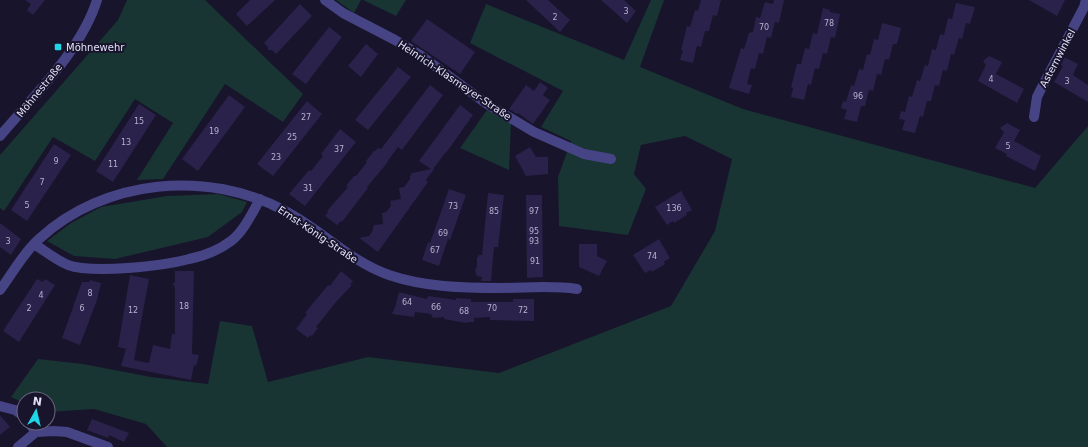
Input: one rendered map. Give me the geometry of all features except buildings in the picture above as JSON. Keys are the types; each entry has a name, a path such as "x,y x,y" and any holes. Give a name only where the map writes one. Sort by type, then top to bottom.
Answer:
{"street":[{"name":"Möhnestraße","path":"0,136 51,76 78,40 86,28 97,0"},
{"name":"Heinrich-Klasmeyer-Straße","path":"325,0 343,13 413,51 487,104 534,132 584,154 611,159"},
{"name":"Asternwinkel","path":"1034,117 1037,98 1084,7 1086,0"},
{"name":"Ernst-König-Straße","path":"0,290 34,244 60,222 78,211 116,195 141,189 183,186 212,188 237,192 260,199 288,212 362,263 389,275 451,286 501,288 553,286 577,289"},
{"path":"34,244 50,256 68,265 80,268 120,268 158,265 190,259 215,251 232,240 247,224 260,199"},
{"path":"0,406 16,411"},
{"path":"18,447 36,432 54,431 67,432 108,447"}],"green space":[{"path":"127,0 205,0 303,94 283,122 225,84 163,179 137,180 173,123 135,99 95,161 53,137 4,211 0,208 0,155 118,20"},
{"path":"336,0 361,0 354,13"},
{"path":"363,0 406,0 396,16"},
{"path":"651,0 664,0 640,67 743,109 1035,188 1088,126 1088,447 167,447 146,424 94,409 56,411 56,391 16,391 16,399 11,397 38,359 83,364 151,377 208,384 220,321 252,326 268,382 368,357 499,373 671,306 715,231 732,159 685,136 641,145 634,174 646,189 628,235 559,226 558,177 571,141 541,127 563,91 470,43 486,4 624,60"},
{"path":"487,110 511,123 509,170 460,148"},
{"path":"218,194 247,202 242,212 208,237 115,259 74,256 47,241 71,223 101,207 167,196"}],"place":[{"name":"Möhnewehr","path":"58,47"}]}
